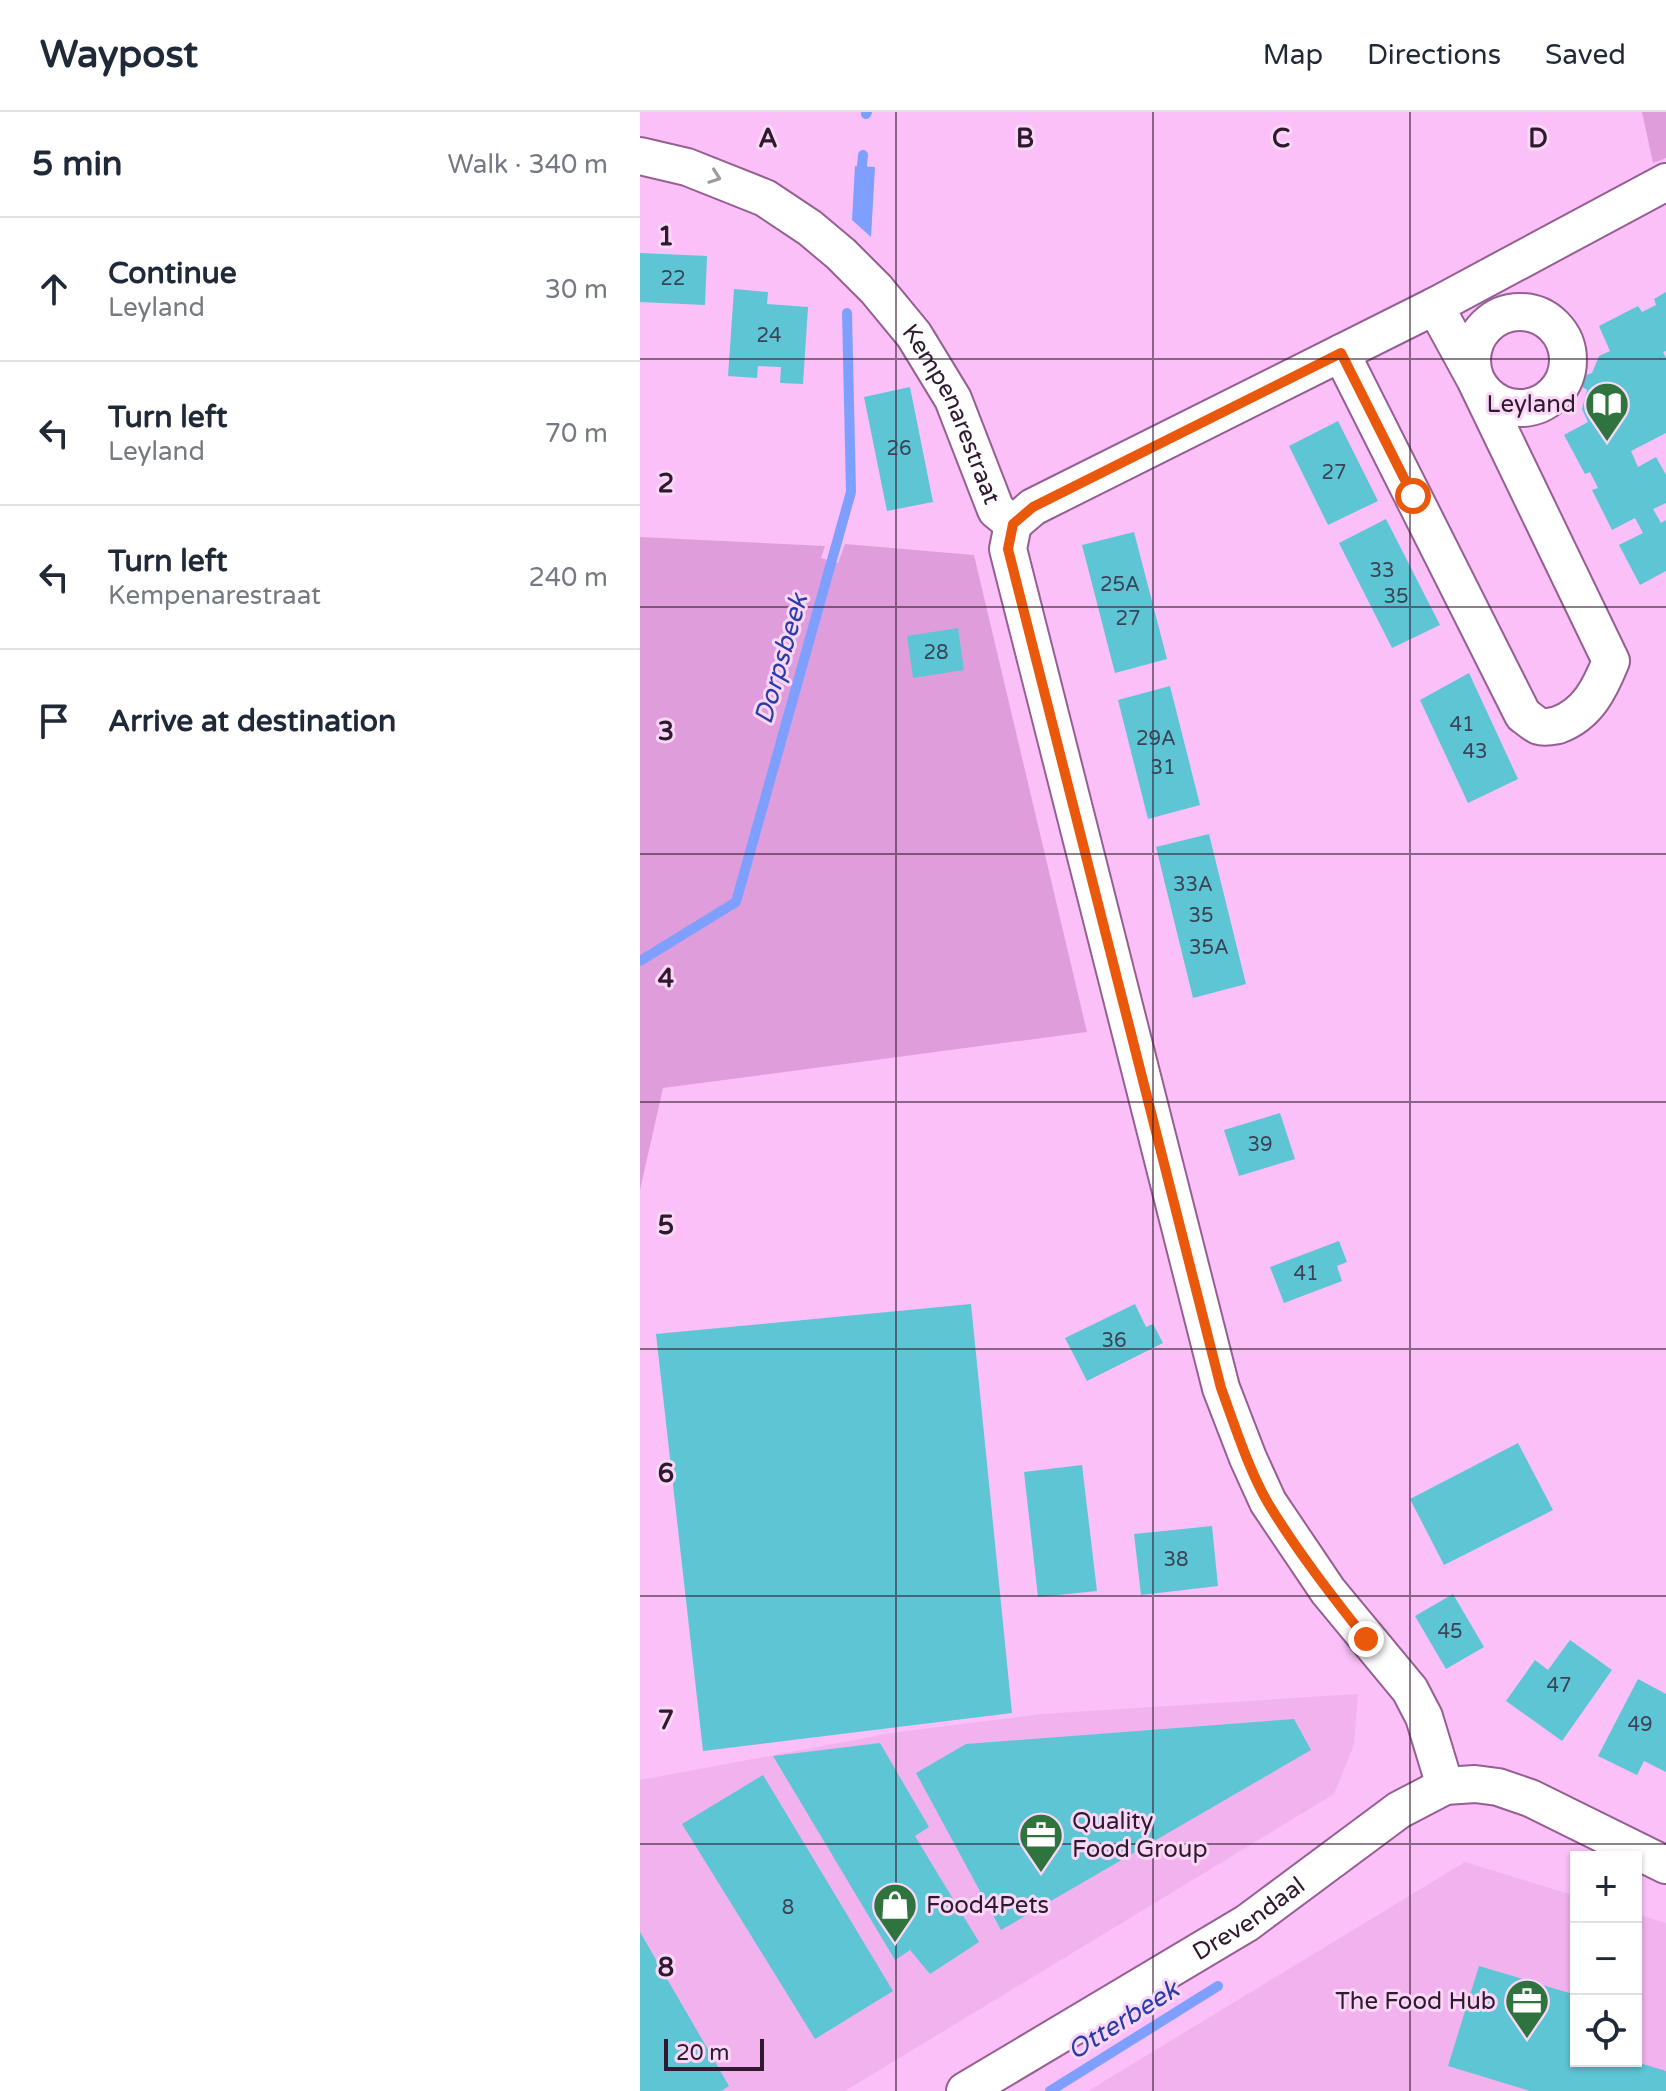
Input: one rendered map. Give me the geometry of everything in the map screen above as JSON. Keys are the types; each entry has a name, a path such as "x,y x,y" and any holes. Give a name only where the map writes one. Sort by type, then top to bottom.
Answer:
{"street":[{"name":"Kempenarestraat","path":"640,156 687,167 765,198 810,228 876,289 914,335 953,399 996,510 1013,524 1008,549 1221,1388 1268,1502 1328,1591 1410,1690 1424,1717 1445,1786"},
{"path":"1013,524 1033,507 1435,306 1666,182"},
{"path":"1341,353 1523,715 1539,726 1554,727 1569,720 1587,707 1611,661 1475,379 1435,306"},
{"path":"1445,1786 1475,1784 1498,1787 1530,1798 1666,1865"},
{"name":"Drevendaal","path":"965,2091 1247,1923 1399,1810 1445,1786"}],"shaded area":[{"path":"1642,112 1666,112 1666,158 1653,163"},
{"path":"640,537 825,546 821,558 838,563 845,544 974,555 1087,1032 663,1088 640,1190"},
{"path":"1358,1694 1354,1745 1334,1794 845,2091 640,2091 640,1780 898,1732 1041,1714"},
{"path":"1465,1862 1570,1894 1570,2067 1642,2067 1642,1916 1666,1923 1666,2091 1088,2091"}],"water":[{"path":"855,166 875,167 871,237 852,220"}],"building":[{"path":"640,253 707,256 705,305 640,302"},
{"path":"734,289 768,292 767,304 808,307 803,384 780,383 781,367 758,366 757,378 728,376"},
{"name":"Leyland","path":"1666,292 1666,351 1663,352 1666,358 1666,433 1631,451 1638,467 1656,457 1666,475 1666,503 1653,509 1661,523 1666,520 1666,571 1640,585 1619,545 1643,533 1635,518 1612,530 1592,490 1598,488 1590,472 1585,474 1564,435 1588,422 1582,409 1587,390 1581,386 1583,376 1592,373 1599,356 1610,351 1599,326 1638,306 1642,312 1656,305 1654,299"},
{"path":"910,387 933,502 887,511 864,397"},
{"path":"1338,421 1378,501 1328,525 1289,446"},
{"path":"1386,519 1440,625 1392,648 1339,543"},
{"path":"1134,532 1167,659 1115,673 1082,545"},
{"path":"958,628 964,670 913,678 907,636"},
{"path":"1469,673 1518,779 1468,803 1420,700"},
{"path":"1170,686 1200,805 1148,819 1118,700"},
{"path":"1209,834 1246,984 1193,998 1156,847"},
{"path":"1280,1113 1295,1159 1239,1176 1224,1130"},
{"path":"1339,1241 1347,1262 1337,1266 1342,1281 1284,1303 1270,1267"},
{"path":"971,1304 1012,1713 703,1751 656,1334"},
{"path":"1135,1304 1146,1327 1153,1324 1163,1343 1087,1381 1065,1338"},
{"path":"1518,1443 1553,1510 1444,1565 1410,1499"},
{"path":"1082,1465 1097,1591 1038,1597 1024,1472"},
{"path":"1212,1526 1218,1586 1141,1595 1134,1534"},
{"path":"1453,1594 1484,1647 1446,1669 1415,1616"},
{"path":"1570,1640 1612,1670 1562,1741 1506,1701 1535,1660 1548,1670"},
{"path":"1638,1679 1666,1694 1666,1772 1644,1761 1637,1775 1598,1756"},
{"path":"1294,1719 1311,1750 1001,1930 916,1773 966,1744"},
{"path":"880,1743 929,1827 915,1836 979,1942 930,1974 910,1950 895,1960 773,1756"},
{"path":"763,1775 893,1991 815,2039 682,1824"},
{"path":"640,1932 729,2086 721,2091 640,2091"},
{"path":"1479,1966 1570,1993 1570,2067 1642,2067 1642,2064 1666,2071 1666,2091 1530,2091 1448,2066"}],"waterway":[{"name":"Dorpsbeek","path":"861,176 863,155"},
{"name":"Dorpsbeek","path":"640,961 736,902 851,492 847,313"},
{"name":"Otterbeek","path":"1050,2091 1218,1986"}],"place":[{"name":"Leyland","path":"1607,443"},
{"name":"Quality Food Group","path":"1041,1874"},
{"name":"Food4Pets","path":"895,1944"},
{"name":"The Food Hub","path":"1527,2040"}],"route":[{"path":"1366,1639 1328,1591 1268,1502 1221,1388 1008,549 1013,524 1033,507 1341,353 1413,496"}]}
